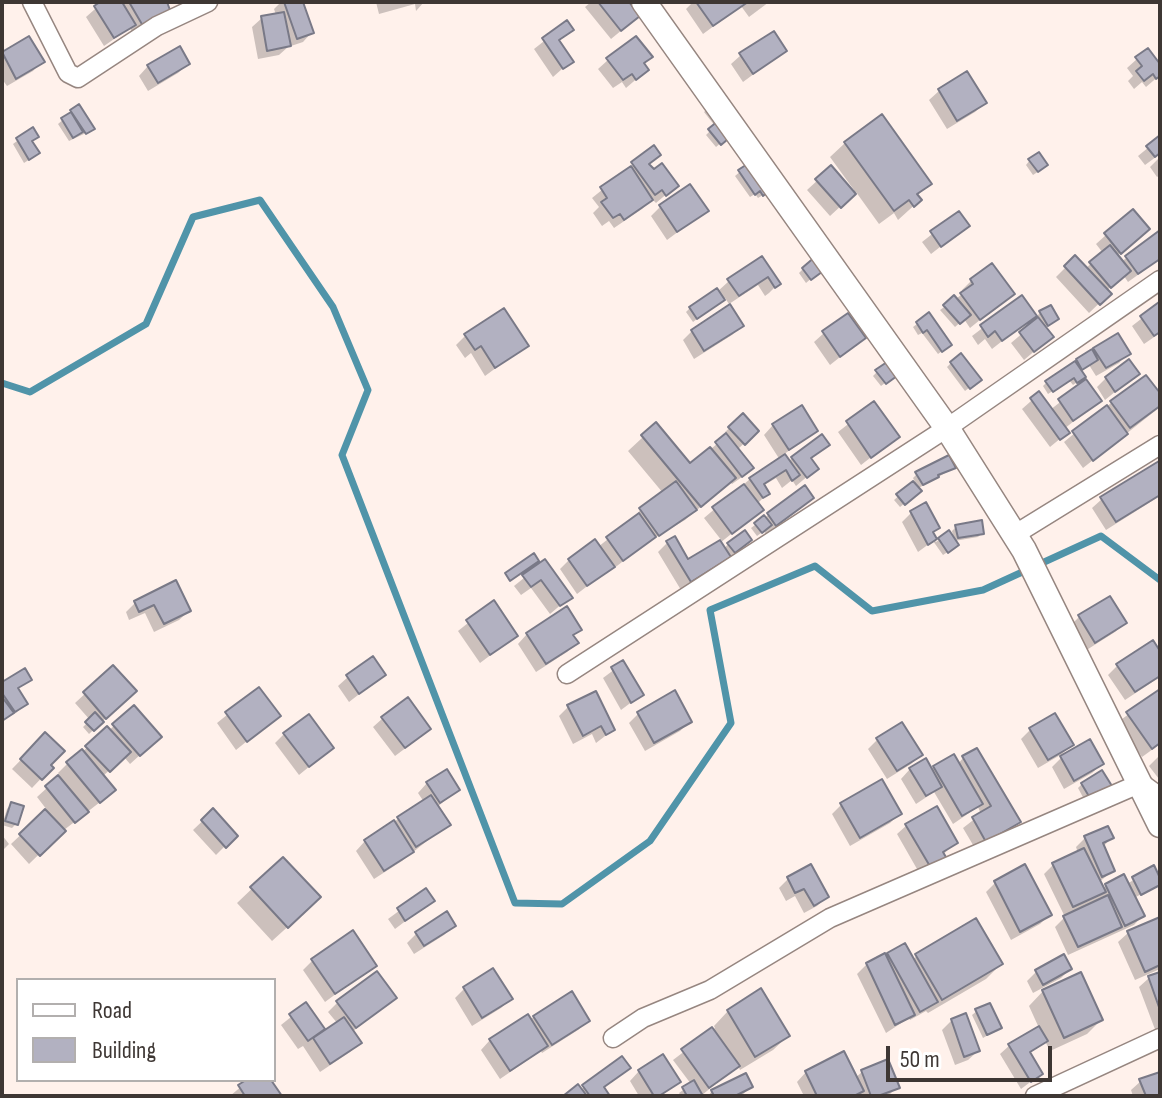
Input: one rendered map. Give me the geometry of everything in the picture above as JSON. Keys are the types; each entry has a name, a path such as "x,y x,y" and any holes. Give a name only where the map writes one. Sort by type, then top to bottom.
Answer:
{"street":[{"path":"32,2 68,73 78,78 157,26 208,2"},
{"path":"644,2 947,428 1019,542 1150,790 1160,825"},
{"path":"567,674 947,428 1160,280"},
{"path":"1019,542 1160,445"},
{"path":"613,1038 643,1018 710,990 830,918 1150,790"},
{"path":"1035,1096 1160,1038"}],"building":[{"path":"100,2 122,2 136,25 114,38 94,6"},
{"path":"129,2 167,2 170,10 143,26"},
{"path":"284,2 303,2 314,33 297,39"},
{"path":"598,2 629,2 640,16 621,31"},
{"path":"696,2 748,2 713,26"},
{"path":"284,12 291,46 267,51 261,16"},
{"path":"567,20 574,30 559,40 574,62 563,69 542,38"},
{"path":"774,31 787,51 753,74 739,53"},
{"path":"29,36 45,62 16,79 2,52"},
{"path":"636,36 653,57 644,63 649,70 636,80 632,74 623,80 606,58"},
{"path":"180,46 190,64 158,83 147,65"},
{"path":"1148,48 1160,64 1160,76 1156,79 1153,74 1144,81 1136,71 1142,66 1135,57"},
{"path":"967,71 987,103 957,121 938,89"},
{"path":"79,104 95,129 86,134 70,110"},
{"path":"71,112 83,132 73,138 61,118"},
{"path":"882,114 932,184 917,194 922,200 914,207 909,200 894,211 844,142"},
{"path":"718,121 734,134 721,145 708,129"},
{"path":"33,127 39,137 32,141 40,153 29,160 16,138"},
{"path":"1160,135 1160,153 1155,157 1146,146"},
{"path":"654,145 661,155 649,164 654,169 662,163 679,186 666,196 662,190 655,195 631,162"},
{"path":"1039,152 1048,165 1038,172 1028,159"},
{"path":"749,163 769,191 763,196 760,191 755,195 738,170"},
{"path":"831,165 856,194 841,208 815,179"},
{"path":"631,166 653,200 624,220 620,214 613,218 601,202 607,198 600,187"},
{"path":"690,184 709,211 677,232 659,205"},
{"path":"1133,209 1150,229 1121,254 1104,233"},
{"path":"959,211 970,226 941,247 930,231"},
{"path":"1160,230 1160,259 1138,274 1125,256"},
{"path":"1110,245 1131,271 1111,288 1089,262"},
{"path":"1075,255 1112,294 1100,305 1064,266"},
{"path":"762,256 781,284 775,288 768,277 739,296 727,279"},
{"path":"816,256 826,269 811,280 802,268"},
{"path":"992,263 1015,294 980,320 960,293 973,284 970,279"},
{"path":"717,288 725,300 697,319 689,307"},
{"path":"954,295 971,315 960,324 943,305"},
{"path":"1022,295 1037,316 1002,341 995,331 988,337 980,325"},
{"path":"1159,302 1160,332 1154,336 1140,316"},
{"path":"730,304 744,326 704,351 691,330"},
{"path":"1051,305 1059,319 1048,326 1039,311"},
{"path":"504,308 529,346 495,368 481,346 475,350 464,334"},
{"path":"929,312 952,345 942,352 927,330 923,333 916,322"},
{"path":"848,313 866,338 840,357 822,331"},
{"path":"1038,317 1054,337 1034,352 1019,332"},
{"path":"1118,333 1131,354 1106,368 1093,348"},
{"path":"1092,349 1098,360 1082,370 1076,359"},
{"path":"961,353 982,380 970,389 950,362"},
{"path":"1129,359 1140,374 1115,392 1105,377"},
{"path":"1075,361 1086,377 1077,383 1074,378 1053,392 1045,381"},
{"path":"887,362 897,376 886,384 875,370"},
{"path":"1146,375 1160,393 1160,406 1130,428 1110,401"},
{"path":"1086,379 1102,401 1073,421 1058,399"},
{"path":"1039,391 1070,433 1060,440 1030,398"},
{"path":"874,401 900,437 871,458 846,421"},
{"path":"802,405 818,431 789,450 772,424"},
{"path":"1107,405 1128,434 1093,461 1072,431"},
{"path":"743,413 759,431 745,445 728,427"},
{"path":"656,422 690,463 710,447 736,478 701,507 641,435"},
{"path":"726,433 754,468 742,477 715,442"},
{"path":"822,434 830,445 811,458 819,469 807,478 791,457"},
{"path":"785,454 800,475 792,481 786,470 764,484 770,494 763,498 749,478"},
{"path":"949,455 956,468 923,485 915,472"},
{"path":"1159,461 1160,495 1116,522 1100,497"},
{"path":"676,481 697,510 659,536 639,508"},
{"path":"913,481 922,491 905,505 896,494"},
{"path":"744,484 764,510 732,534 712,507"},
{"path":"805,485 814,498 776,526 767,513"},
{"path":"926,502 940,528 933,532 937,539 928,545 910,511"},
{"path":"639,513 656,537 623,561 606,537"},
{"path":"764,515 772,525 762,533 754,523"},
{"path":"982,520 984,534 958,538 955,525"},
{"path":"745,530 752,540 735,553 727,543"},
{"path":"949,530 959,545 948,553 938,538"},
{"path":"675,536 688,559 720,540 731,557 691,582 666,541"},
{"path":"595,539 615,567 587,586 568,559"},
{"path":"534,553 539,561 510,581 505,573"},
{"path":"545,559 573,598 560,606 541,580 531,587 522,575"},
{"path":"176,580 191,611 164,624 154,605 139,612 134,601"},
{"path":"1110,596 1127,623 1095,643 1078,615"},
{"path":"494,600 518,636 490,655 466,620"},
{"path":"567,606 582,630 573,635 579,643 546,664 526,633"},
{"path":"1153,640 1160,651 1160,676 1135,692 1116,664"},
{"path":"373,656 386,675 359,694 346,675"},
{"path":"623,660 644,695 631,703 611,667"},
{"path":"113,665 137,691 106,719 83,692"},
{"path":"25,668 32,680 18,688 28,704 15,712 2,693 2,682"},
{"path":"259,687 281,716 247,742 225,712"},
{"path":"1160,689 1160,743 1152,749 1126,712"},
{"path":"675,690 692,722 654,743 637,712"},
{"path":"596,691 615,730 606,735 601,726 583,736 567,705"},
{"path":"2,697 14,713 2,721"},
{"path":"408,697 431,729 405,748 381,717"},
{"path":"134,705 162,737 140,756 112,724"},
{"path":"95,712 104,722 94,731 85,722"},
{"path":"1055,713 1074,745 1048,760 1029,728"},
{"path":"309,714 334,748 309,767 283,733"},
{"path":"902,722 923,755 897,771 876,738"},
{"path":"107,726 131,752 110,772 85,746"},
{"path":"45,732 65,751 42,780 20,759"},
{"path":"1090,739 1104,764 1074,781 1060,756"},
{"path":"977,748 1021,822 986,842 972,817 991,806 962,756"},
{"path":"82,749 116,790 100,803 66,762"},
{"path":"954,754 983,804 962,816 933,766"},
{"path":"926,758 942,787 926,796 909,768"},
{"path":"447,769 460,790 440,803 426,782"},
{"path":"1102,770 1112,786 1090,798 1081,783"},
{"path":"58,775 89,812 75,823 45,786"},
{"path":"882,779 902,814 860,838 840,803"},
{"path":"431,795 451,825 416,847 397,817"},
{"path":"11,802 24,806 18,825 5,821"},
{"path":"937,806 958,843 943,852 947,859 931,868 905,824"},
{"path":"213,808 238,836 226,848 201,820"},
{"path":"45,809 66,831 40,856 19,834"},
{"path":"394,820 414,852 384,871 364,840"},
{"path":"1108,826 1114,838 1103,843 1115,871 1102,877 1084,836"},
{"path":"1084,848 1106,892 1073,907 1052,863"},
{"path":"283,857 321,897 288,928 250,887"},
{"path":"811,864 829,897 814,906 804,889 795,893 787,877"},
{"path":"1025,864 1052,915 1020,932 994,881"},
{"path":"1154,865 1160,885 1141,895 1132,877"},
{"path":"1124,874 1145,916 1125,926 1105,884"},
{"path":"426,888 435,901 405,921 397,908"},
{"path":"1108,895 1122,927 1078,947 1063,916"},
{"path":"447,911 456,926 424,946 415,932"},
{"path":"1160,917 1160,965 1145,972 1127,931"},
{"path":"976,918 1003,964 942,1000 915,954"},
{"path":"353,930 377,966 335,994 311,959"},
{"path":"905,943 938,1002 920,1012 887,953"},
{"path":"885,953 915,1015 895,1025 866,963"},
{"path":"1064,954 1072,969 1043,985 1035,970"},
{"path":"493,968 513,999 482,1018 463,987"},
{"path":"377,971 397,998 356,1028 336,1001"},
{"path":"1081,972 1103,1020 1064,1038 1042,990"},
{"path":"1160,972 1160,1010 1148,976"},
{"path":"761,988 790,1036 755,1057 727,1010"},
{"path":"572,991 590,1021 552,1045 533,1016"},
{"path":"306,1002 325,1029 308,1041 289,1014"},
{"path":"990,1003 1002,1028 987,1035 975,1009"},
{"path":"966,1013 980,1051 964,1057 951,1019"},
{"path":"528,1014 548,1046 510,1071 489,1039"},
{"path":"344,1017 362,1043 330,1064 313,1038"},
{"path":"1039,1026 1048,1041 1030,1052 1043,1074 1031,1082 1008,1044"},
{"path":"712,1027 740,1066 709,1088 681,1049"},
{"path":"844,1051 864,1091 854,1096 817,1096 805,1071"},
{"path":"663,1054 681,1082 654,1096 638,1070"},
{"path":"622,1056 631,1068 604,1087 610,1096 590,1096 582,1085"},
{"path":"888,1059 900,1088 871,1096 861,1070"},
{"path":"1160,1072 1160,1096 1146,1096 1139,1079"},
{"path":"746,1073 753,1087 735,1096 714,1096 711,1090"},
{"path":"694,1080 703,1096 687,1096 682,1087"},
{"path":"243,1082 272,1082 282,1096 245,1096 238,1085"},
{"path":"578,1084 587,1096 563,1096"}],"waterway":[{"path":"2,383 30,392 146,324 193,217 260,200 333,307 368,390 342,455 515,903 562,904 650,841 731,723 710,610 815,566 872,611 983,590 1101,536 1160,580"}]}
